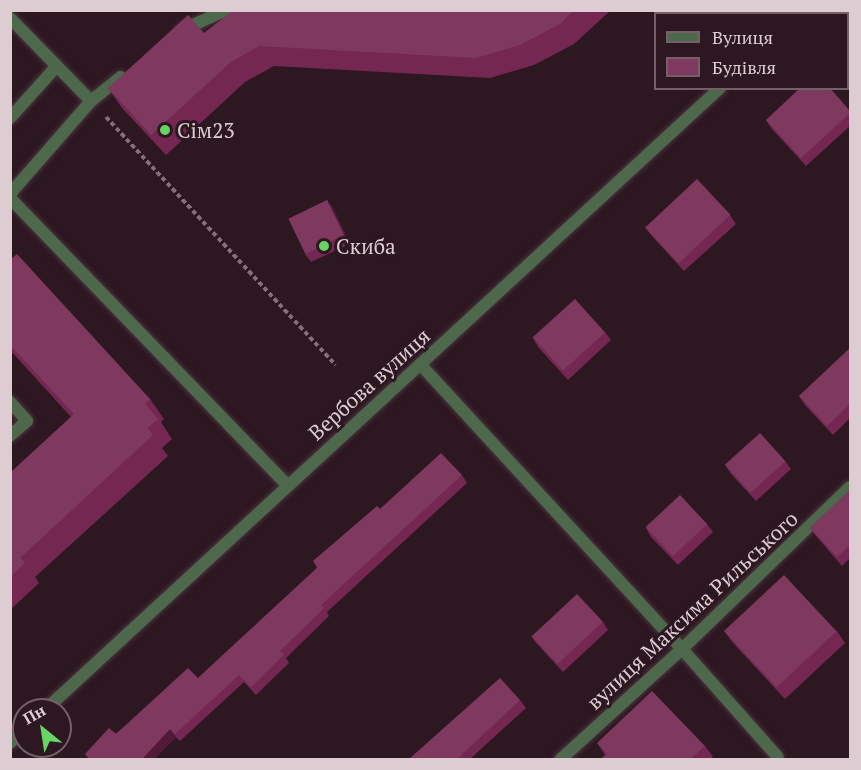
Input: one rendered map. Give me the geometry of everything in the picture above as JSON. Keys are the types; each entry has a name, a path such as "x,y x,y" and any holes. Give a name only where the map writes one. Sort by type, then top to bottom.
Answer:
{"street":[{"path":"174,36 183,29 226,10"},
{"path":"10,18 91,101"},
{"path":"10,118 56,67"},
{"path":"128,72 91,101 10,196 287,486"},
{"name":"Вербова вулиця","path":"58,698 718,90"},
{"path":"420,364 778,757"},
{"path":"10,402 27,421 10,436"},
{"name":"вулиця Максима Рильського","path":"560,759 682,649 850,487"}],"path":[{"path":"91,101 336,365"}],"building":[{"path":"238,10 574,10 560,24 520,45 476,58 259,46 231,62 151,135 108,88 188,15 204,33 231,12"},
{"path":"798,90 832,90 850,111 801,158 766,120"},
{"path":"697,179 730,215 678,263 645,227"},
{"path":"327,200 344,235 305,254 288,219"},
{"path":"17,254 150,399 145,404 158,419 147,428 153,435 20,558 25,563 10,577 10,473 74,414 10,345 10,260"},
{"path":"575,299 605,332 563,371 533,337"},
{"path":"850,348 850,404 827,426 799,396"},
{"path":"760,433 785,461 750,493 725,464"},
{"path":"441,453 462,475 321,605 324,608 280,651 284,655 251,687 239,675 175,734 170,729 142,759 90,759 85,754 109,728 116,734 188,668 198,678 318,567 313,561 377,506 380,509"},
{"path":"850,490 850,545 837,557 810,528"},
{"path":"680,495 707,524 673,556 646,527"},
{"path":"784,575 837,631 777,687 724,631"},
{"path":"577,594 603,622 558,664 532,636"},
{"path":"500,678 520,700 457,759 409,759"},
{"path":"652,691 705,746 690,759 601,759 607,754 597,743"}],"place":[{"name":"Сім23","path":"165,130"},
{"name":"Скиба","path":"324,246"}]}
